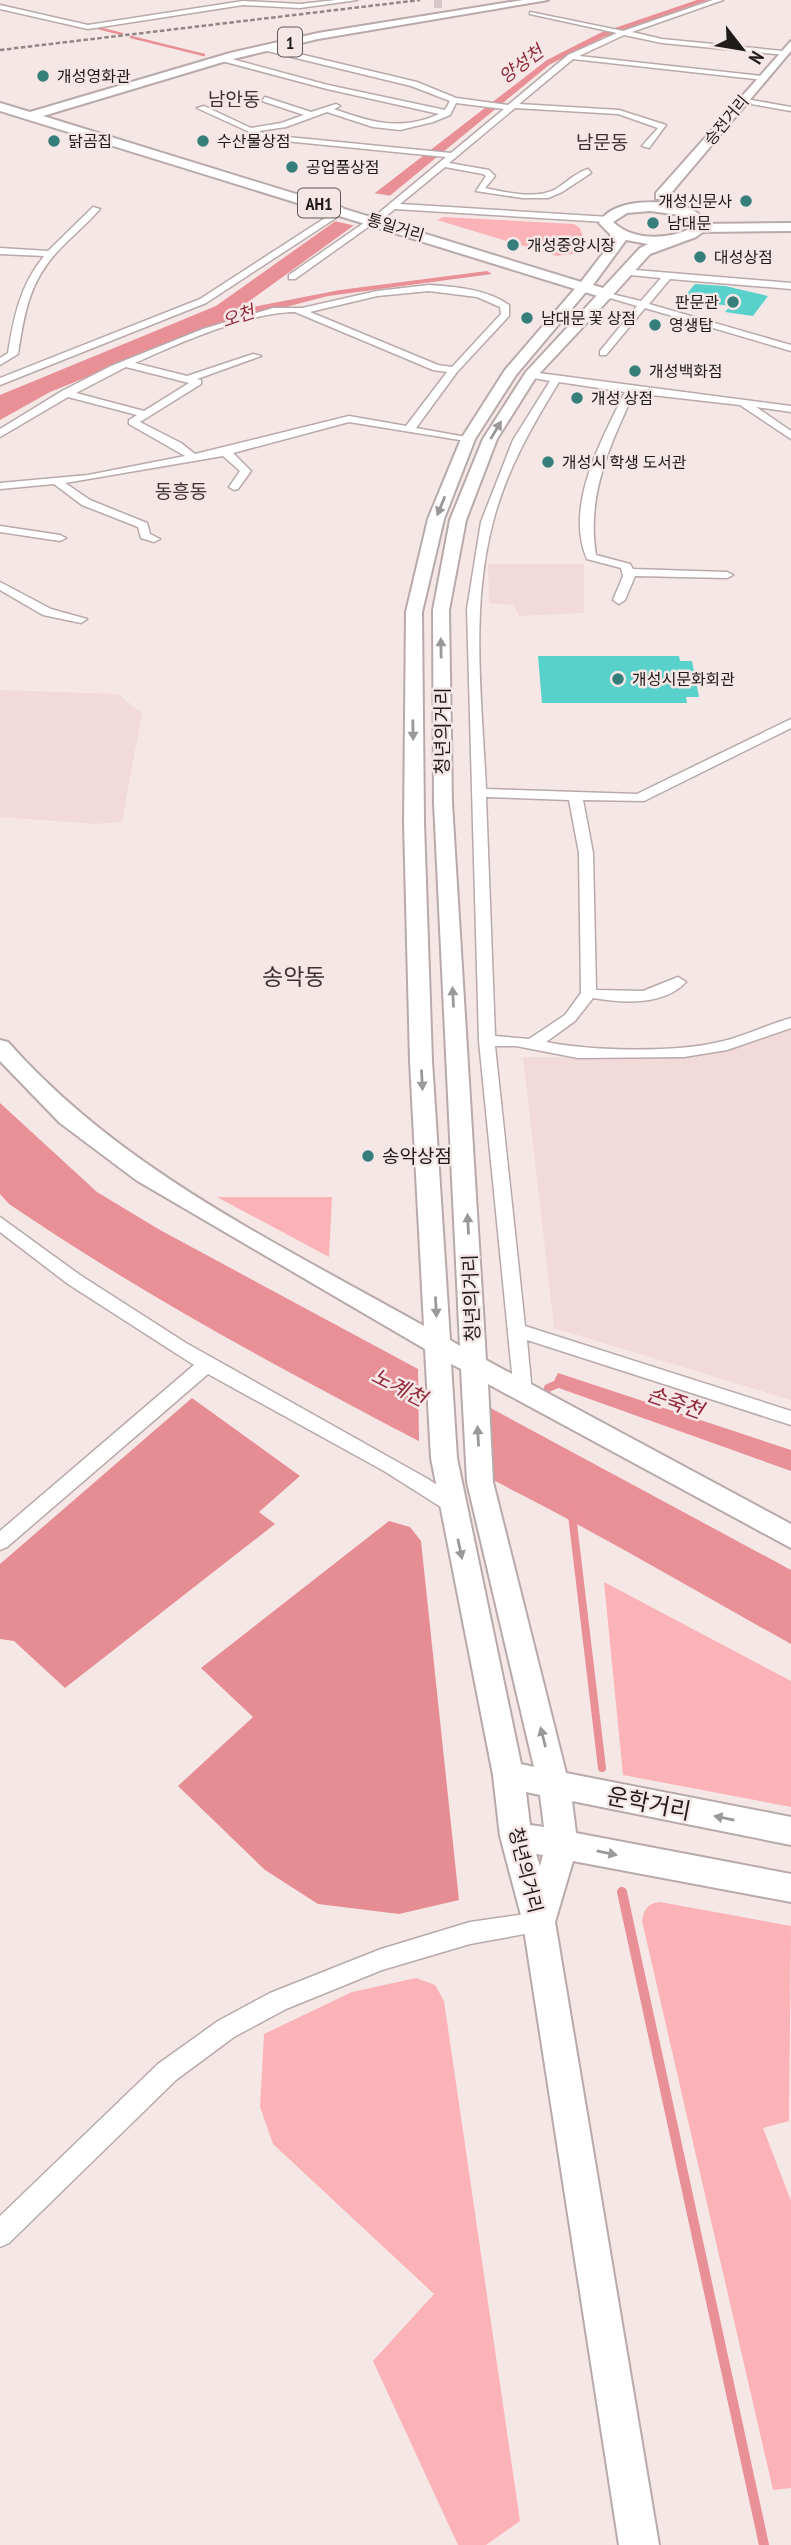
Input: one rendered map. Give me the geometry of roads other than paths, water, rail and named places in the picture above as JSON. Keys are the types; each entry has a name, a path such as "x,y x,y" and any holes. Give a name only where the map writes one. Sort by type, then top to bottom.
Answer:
{"main road":[{"name":"1","path":"10,123 221,58 441,12 543,0"},
{"name":"승전거리","path":"662,196 787,49"},
{"name":"통일거리","path":"0,99 37,114 342,210 384,213"},
{"name":"통일거리","path":"0,107 37,114 384,213 588,282 615,283"},
{"path":"639,207 662,196 673,208"},
{"path":"673,239 649,239 616,232 606,223 606,219 617,211 639,207 673,208 699,219 701,228 791,227"},
{"name":"청년의거리","path":"539,1923 562,1845 554,1785 480,1482 443,803 441,610 458,520 490,439 531,375 645,251 701,228"},
{"name":"청년의거리","path":"539,1923 516,1836 508,1774 451,1504 444,1458 421,1061 414,823 414,612 436,519 468,440 510,373 618,244 621,239 616,232"},
{"path":"0,1047 52,1105 99,1145 129,1166 438,1346 474,1378 523,1393 791,1538"},
{"name":"운학거리","path":"508,1774 791,1831"},
{"path":"516,1836 791,1888"},
{"path":"539,1923 639,2545"}],"street":[{"path":"0,7 94,27 243,4 354,0"},
{"path":"292,277 384,213 571,57 622,32 720,0"},
{"path":"532,13 662,41 787,49"},
{"path":"266,48 414,84 454,100 510,107 619,113 663,127 646,146"},
{"path":"571,57 761,78"},
{"path":"221,58 367,97 447,113"},
{"path":"250,131 283,125 327,108 414,84"},
{"path":"265,99 312,115"},
{"path":"327,108 370,125 404,129 447,113 454,100"},
{"path":"743,100 791,109"},
{"path":"201,108 265,137 425,152 448,158 491,176 479,189 487,191 551,195 579,174 588,172"},
{"path":"392,150 404,129"},
{"path":"4,360 12,355 13,326 31,279 50,254 96,209"},
{"path":"0,382 203,301 342,210"},
{"path":"384,213 606,219"},
{"path":"0,251 50,254"},
{"path":"603,353 667,276"},
{"path":"615,283 667,276 791,286"},
{"name":"통일거리","path":"615,283 791,338"},
{"name":"통일거리","path":"615,283 644,304 791,348"},
{"path":"301,311 402,289 428,288 490,297 504,305 506,314 454,369 409,430"},
{"path":"0,434 66,393 127,364 210,329 280,308 301,311 436,368 454,369"},
{"path":"189,379 256,356"},
{"path":"4,360 33,367"},
{"path":"127,364 197,382 133,422 177,445 191,456"},
{"path":"531,375 791,409"},
{"path":"523,1393 487,1041 474,609 487,522 518,440 556,379"},
{"path":"628,572 622,563 591,557 584,537 595,477 631,390"},
{"path":"66,393 148,415"},
{"path":"743,402 786,429 791,436"},
{"path":"0,486 88,478 191,456 225,452 349,419 468,440"},
{"path":"225,452 246,471 234,488"},
{"path":"57,481 66,492 143,525 145,536 154,539"},
{"path":"0,529 60,538"},
{"path":"628,572 727,575"},
{"path":"619,600 628,572"},
{"path":"0,585 47,612 81,619"},
{"path":"479,793 639,798 791,723"},
{"path":"532,1044 570,1018 589,993 586,853 575,794"},
{"path":"589,993 627,999 653,996 678,982"},
{"path":"487,1041 532,1044 579,1053 684,1052 721,1047 791,1023"},
{"path":"0,1223 88,1287 207,1364 408,1475 451,1504"},
{"path":"517,1330 791,1418"},
{"path":"0,1542 207,1364"},
{"path":"0,2234 167,2072 226,2029 278,2001 381,1960 470,1933 539,1923"}],"water":[{"name":"오천","path":"697,0 708,0 604,37 549,65 353,226 237,310 340,290 487,271 492,274 328,296 213,326 50,392 0,420 0,395 216,306 375,193 547,60 600,33"},
{"name":"노계천","path":"0,1103 97,1192 160,1230 791,1570 791,1644 590,1531 261,1357 134,1284 9,1204 0,1194"},
{"path":"558,1373 791,1450 791,1471 556,1387 554,1381"}],"waterway":[{"path":"90,26 122,34"},
{"path":"131,37 204,55"},
{"name":"손죽천","path":"548,1388 562,1382"},
{"path":"572,1515 602,1768"},
{"path":"622,1892 764,2545"}],"tunnel":[{"path":"438,0 438,10"}],"railway":[{"path":"0,50 420,0"}],"place":[{"name":"개성영화관","path":"43,76"},
{"name":"닭곰집","path":"54,141"},
{"name":"수산물상점","path":"203,141"},
{"name":"공업품상점","path":"292,167"},
{"name":"개성신문사","path":"746,201"},
{"name":"남대문","path":"653,223"},
{"name":"개성중앙시장","path":"513,245"},
{"name":"대성상점","path":"700,257"},
{"name":"판문관","path":"733,302"},
{"name":"남대문 꽃 상점","path":"527,318"},
{"name":"영생탑","path":"655,325"},
{"name":"개성백화점","path":"635,371"},
{"name":"개성 상점","path":"577,398"},
{"name":"개성시 학생 도서관","path":"548,462"},
{"name":"개성시문화회관","path":"618,679"},
{"name":"송악상점","path":"368,1156"}],"district":[{"name":"남안동","path":"234,99"},
{"name":"남문동","path":"602,142"},
{"name":"동흥동","path":"181,491"},
{"name":"송악동","path":"294,976"}],"water label":[{"name":"양성천","path":"521,64"}]}
